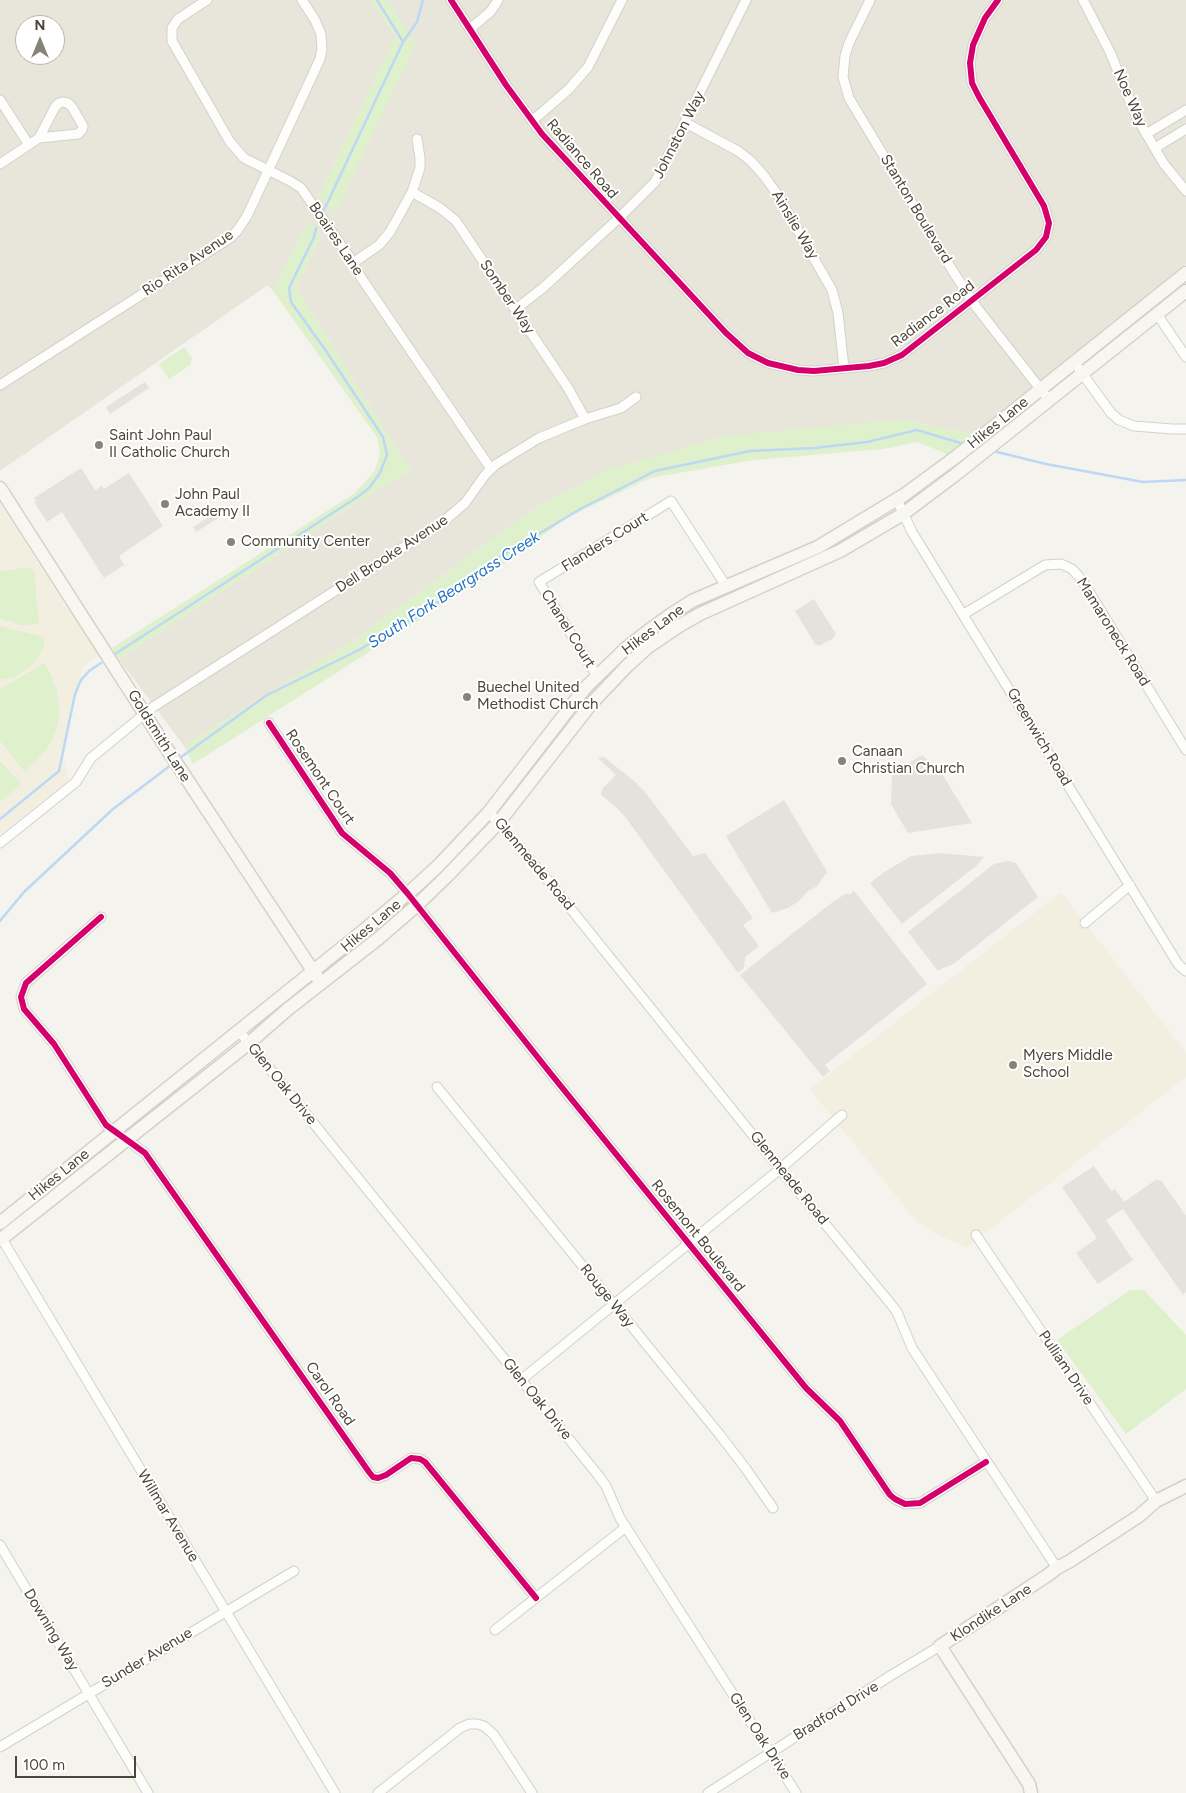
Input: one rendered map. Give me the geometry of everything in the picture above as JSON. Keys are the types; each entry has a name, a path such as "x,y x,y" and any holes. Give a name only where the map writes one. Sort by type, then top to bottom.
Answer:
{"main road":[{"name":"Hikes Lane","path":"0,1223 408,894 439,865 489,812 564,713 597,676 625,649 670,614 726,586 818,546 897,500 957,456 1186,273"},
{"name":"Hikes Lane","path":"1,1240 249,1043 416,906 499,822 591,704 648,647 700,614 840,551 903,514 1186,291"},
{"name":"Goldsmith Lane","path":"0,488 169,752 321,983"},
{"name":"Klondike Lane","path":"1031,1793 1029,1784 940,1646 1139,1516 1156,1501 1186,1486"}],"street":[{"name":"Boaires Lane","path":"207,0 178,19 172,28 171,37 174,46 230,142 244,158 300,188 353,263 490,469"},
{"name":"Rio Rita Avenue","path":"0,385 230,238 237,231 247,216 320,59 322,49 321,34 315,20 302,0"},
{"name":"Radiance Road","path":"451,0 506,85 532,121 568,163 726,333 748,352 768,363 798,370 814,371 884,363 902,355 1040,246 1046,237 1049,222 1044,206 972,83 970,63 973,45 985,18 998,0"},
{"path":"470,29 491,11 498,0"},
{"path":"532,121 569,89 588,67 622,0"},
{"name":"Johnston Way","path":"516,309 544,287 655,182 746,0"},
{"name":"Stanton Boulevard","path":"870,0 849,43 845,56 843,77 846,90 972,300 1049,400"},
{"name":"Noe Way","path":"1083,0 1104,38 1137,118 1164,164 1186,191"},
{"path":"0,100 29,145"},
{"path":"0,164 39,138 59,103 63,102 72,106 83,126 78,134 39,138"},
{"path":"1146,134 1186,110"},
{"name":"Ainslie Way","path":"686,123 738,151 766,177 777,194 832,290 838,313 844,368"},
{"path":"1155,148 1186,128"},
{"path":"353,263 379,244 390,232 412,192 420,168 417,139"},
{"name":"Somber Way","path":"412,192 440,208 456,221 568,388 585,419"},
{"path":"1157,314 1186,357"},
{"path":"1074,363 1111,413 1119,420 1134,426 1172,430 1186,429"},
{"name":"Dell Brooke Avenue","path":"0,843 76,782 90,758 145,713 444,522 465,503 495,465 539,438 585,419 620,408 636,397"},
{"name":"Greenwich Road","path":"897,500 912,532 1178,964 1186,971"},
{"name":"Flanders Court","path":"539,582 671,501 726,586"},
{"name":"Mamaroneck Road","path":"964,614 1045,565 1061,564 1072,569 1082,580 1186,750"},
{"name":"Chanel Court","path":"539,582 597,676"},
{"name":"Rosemont Court","path":"269,724 342,833 390,872 416,906"},
{"name":"Glenmeade Road","path":"489,812 897,1312 912,1348 1057,1568"},
{"path":"1084,923 1130,885"},
{"name":"Rosemont Boulevard","path":"416,906 806,1388 840,1421 895,1499 905,1504 920,1503 986,1462"},
{"path":"101,916 33,976 23,988 21,997 24,1009 54,1044 106,1125 127,1139"},
{"name":"Glen Oak Drive","path":"239,1031 598,1475 606,1486 620,1518 796,1793"},
{"name":"Rouge Way","path":"437,1087 725,1442 772,1508"},
{"path":"521,1380 780,1169 842,1115"},
{"name":"Carol Road","path":"127,1139 144,1152 369,1472 378,1478 386,1475 411,1458 420,1459 425,1462 536,1598"},
{"name":"Pulliam Drive","path":"976,1235 1156,1501"},
{"name":"Willmar Avenue","path":"1,1240 335,1793"},
{"path":"496,1630 626,1527"},
{"name":"Downing Way","path":"0,1545 148,1793"},
{"name":"Sunder Avenue","path":"0,1747 294,1571"},
{"name":"Bradford Drive","path":"708,1793 940,1646"},
{"path":"378,1793 460,1728 469,1724 484,1726 494,1735 532,1793"}],"shaded area":[{"path":"0,0 371,0 396,36 319,196 415,44 387,0 1186,0 1186,264 974,435 902,419 608,470 535,508 358,637 184,746 119,659 378,489 411,471 296,288 321,236 309,220 273,291 268,285 0,471"},
{"path":"145,382 149,388 110,414 106,407"},
{"path":"81,468 95,490 102,486 104,489 129,473 163,526 119,556 124,565 104,578 62,512 47,522 34,502 36,501 34,498"},
{"path":"0,504 62,601 100,655 83,666 63,753 69,780 0,835"},
{"path":"228,505 231,510 196,532 193,527"},
{"path":"814,599 836,634 832,639 819,646 815,644 795,611"},
{"path":"922,755 941,772 972,823 908,833 891,804 892,773"},
{"path":"604,757 645,792 693,856 705,853 753,918 743,925 759,946 745,957 744,968 738,973 626,818 601,795 602,789 616,775 598,758"},
{"path":"784,800 827,872 817,886 807,892 799,901 788,908 772,913 726,836"},
{"path":"940,853 984,857 976,866 902,924 870,883 911,856"},
{"path":"1007,861 1016,863 1038,897 952,965 938,971 908,932 994,864"},
{"path":"854,891 927,984 825,1065 830,1071 823,1077 740,975 834,901"},
{"name":"Myers Middle School","path":"1061,892 1186,1053 1186,1077 967,1247 940,1236 917,1222 810,1089"},
{"path":"1094,1166 1111,1191 1115,1189 1124,1202 1157,1179 1161,1180 1186,1216 1186,1292 1183,1295 1123,1209 1106,1220 1133,1260 1098,1284 1076,1253 1097,1238 1062,1187"}],"green space":[{"path":"371,0 387,0 416,44 335,214 319,196 395,36"},
{"path":"309,219 321,236 296,288 411,471 378,489 119,659 112,648 355,493 374,472 380,455 377,437 273,291"},
{"path":"184,347 192,358 190,365 169,379 159,364"},
{"path":"902,419 974,435 949,455 918,442 883,449 754,460 650,478 568,517 479,582 193,764 184,746 358,637 535,508 608,470 723,436"},
{"path":"27,567 34,571 39,624 21,625 0,618 0,572"},
{"path":"0,626 43,637 45,643 40,654 30,667 15,677 0,680"},
{"path":"44,663 57,691 59,706 58,722 53,739 46,750 25,772 0,741 0,689"},
{"path":"0,761 21,784 0,802"},
{"path":"1130,1290 1144,1290 1186,1335 1186,1389 1126,1434 1057,1340"}],"waterway":[{"path":"324,210 403,42 377,0"},
{"path":"403,42 417,22 423,0"},
{"path":"115,654 359,496 370,487 380,473 387,455 383,437 291,302 289,288 314,237 316,228"},
{"name":"South Fork Beargrass Creek","path":"177,760 267,695 357,651 431,608 463,582 501,556 584,507 655,471 750,451 814,448 867,442 917,430 964,444"},
{"name":"South Fork Beargrass Creek","path":"993,451 1046,464 1143,482 1186,480"},
{"path":"0,819 59,771 75,694 81,680 89,671 101,663"},
{"name":"South Fork Beargrass Creek","path":"0,921 24,892 113,809 171,765"}],"cycle path":[{"path":"451,0 506,85 542,134 726,333 748,353 768,363 798,370 814,371 869,366 884,363 902,355 1036,250 1046,237 1049,223 1044,206 972,83 970,63 973,45 985,18 998,0"},
{"path":"269,723 342,833 390,873 408,894 551,1074 806,1388 840,1421 890,1495 905,1504 920,1503 986,1462"},
{"path":"101,917 26,983 21,997 24,1009 54,1044 106,1125 145,1153 373,1477 378,1478 386,1475 411,1458 420,1459 425,1462 536,1598"}],"place":[{"name":"Saint John Paul II Catholic Church","path":"99,445"},
{"name":"John Paul Academy II","path":"165,504"},
{"name":"Community Center","path":"231,542"},
{"name":"Buechel United Methodist Church","path":"467,697"},
{"name":"Canaan Christian Church","path":"842,761"},
{"name":"Myers Middle School","path":"1013,1065"}]}
